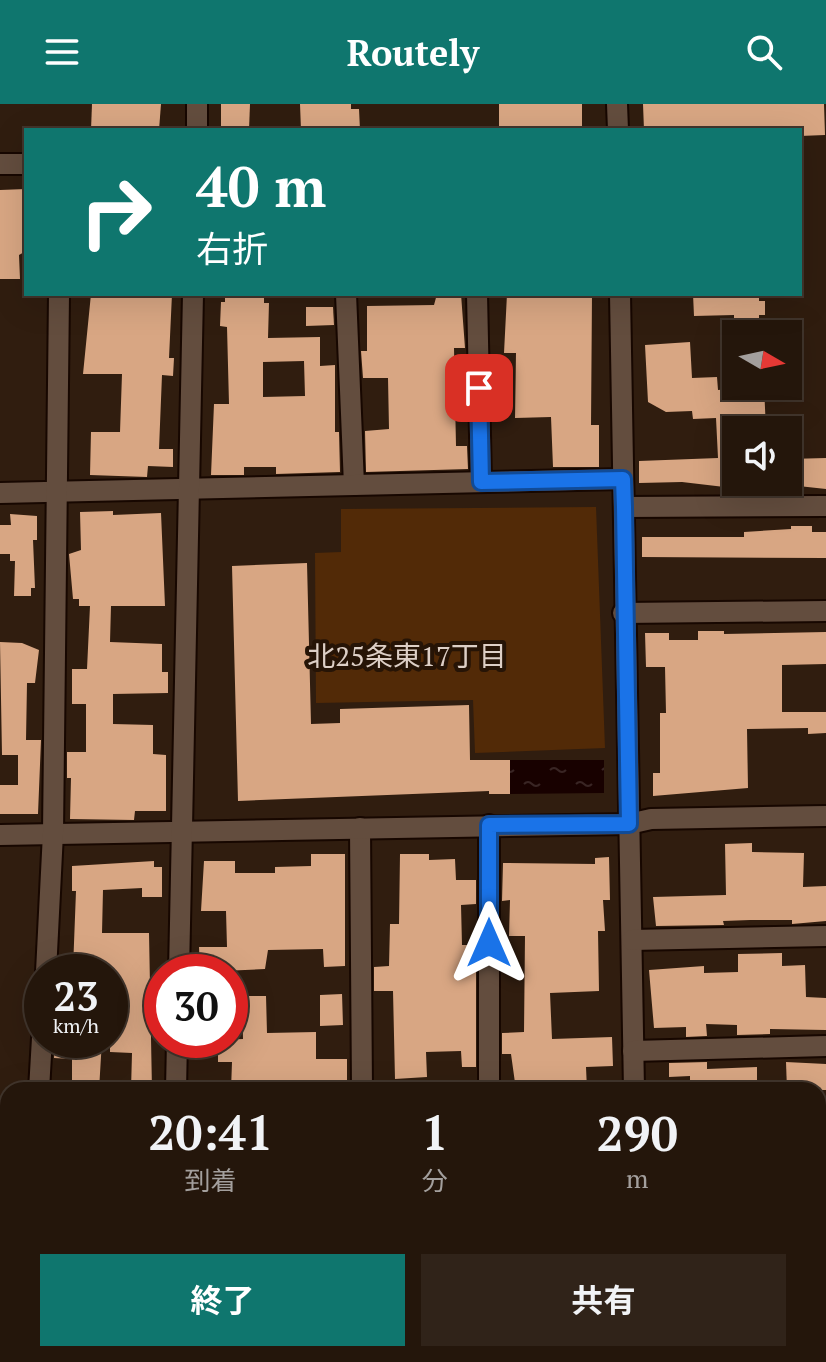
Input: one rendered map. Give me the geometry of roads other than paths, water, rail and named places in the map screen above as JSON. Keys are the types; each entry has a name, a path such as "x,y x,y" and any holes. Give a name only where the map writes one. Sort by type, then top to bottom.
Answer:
{"street":[{"path":"197,104 197,128"},
{"path":"617,104 618,128"},
{"path":"0,164 24,164"},
{"path":"47,954 53,833 59,296"},
{"path":"180,954 193,296"},
{"path":"346,296 354,485"},
{"path":"477,296 481,482"},
{"path":"620,296 623,613 634,1082"},
{"path":"0,493 623,479"},
{"path":"624,507 826,506"},
{"path":"623,613 826,611"},
{"path":"0,835 629,824 651,819 826,816"},
{"path":"489,825 489,1082"},
{"path":"360,828 362,1082"},
{"path":"632,940 826,936"},
{"path":"633,1051 826,1046"},
{"path":"39,1082 41,1058"},
{"path":"176,1082 177,1058"}],"water":[{"path":"510,760 604,760 604,793 510,794"}],"district":[{"name":"北25条東17丁目","path":"407,656"}]}
